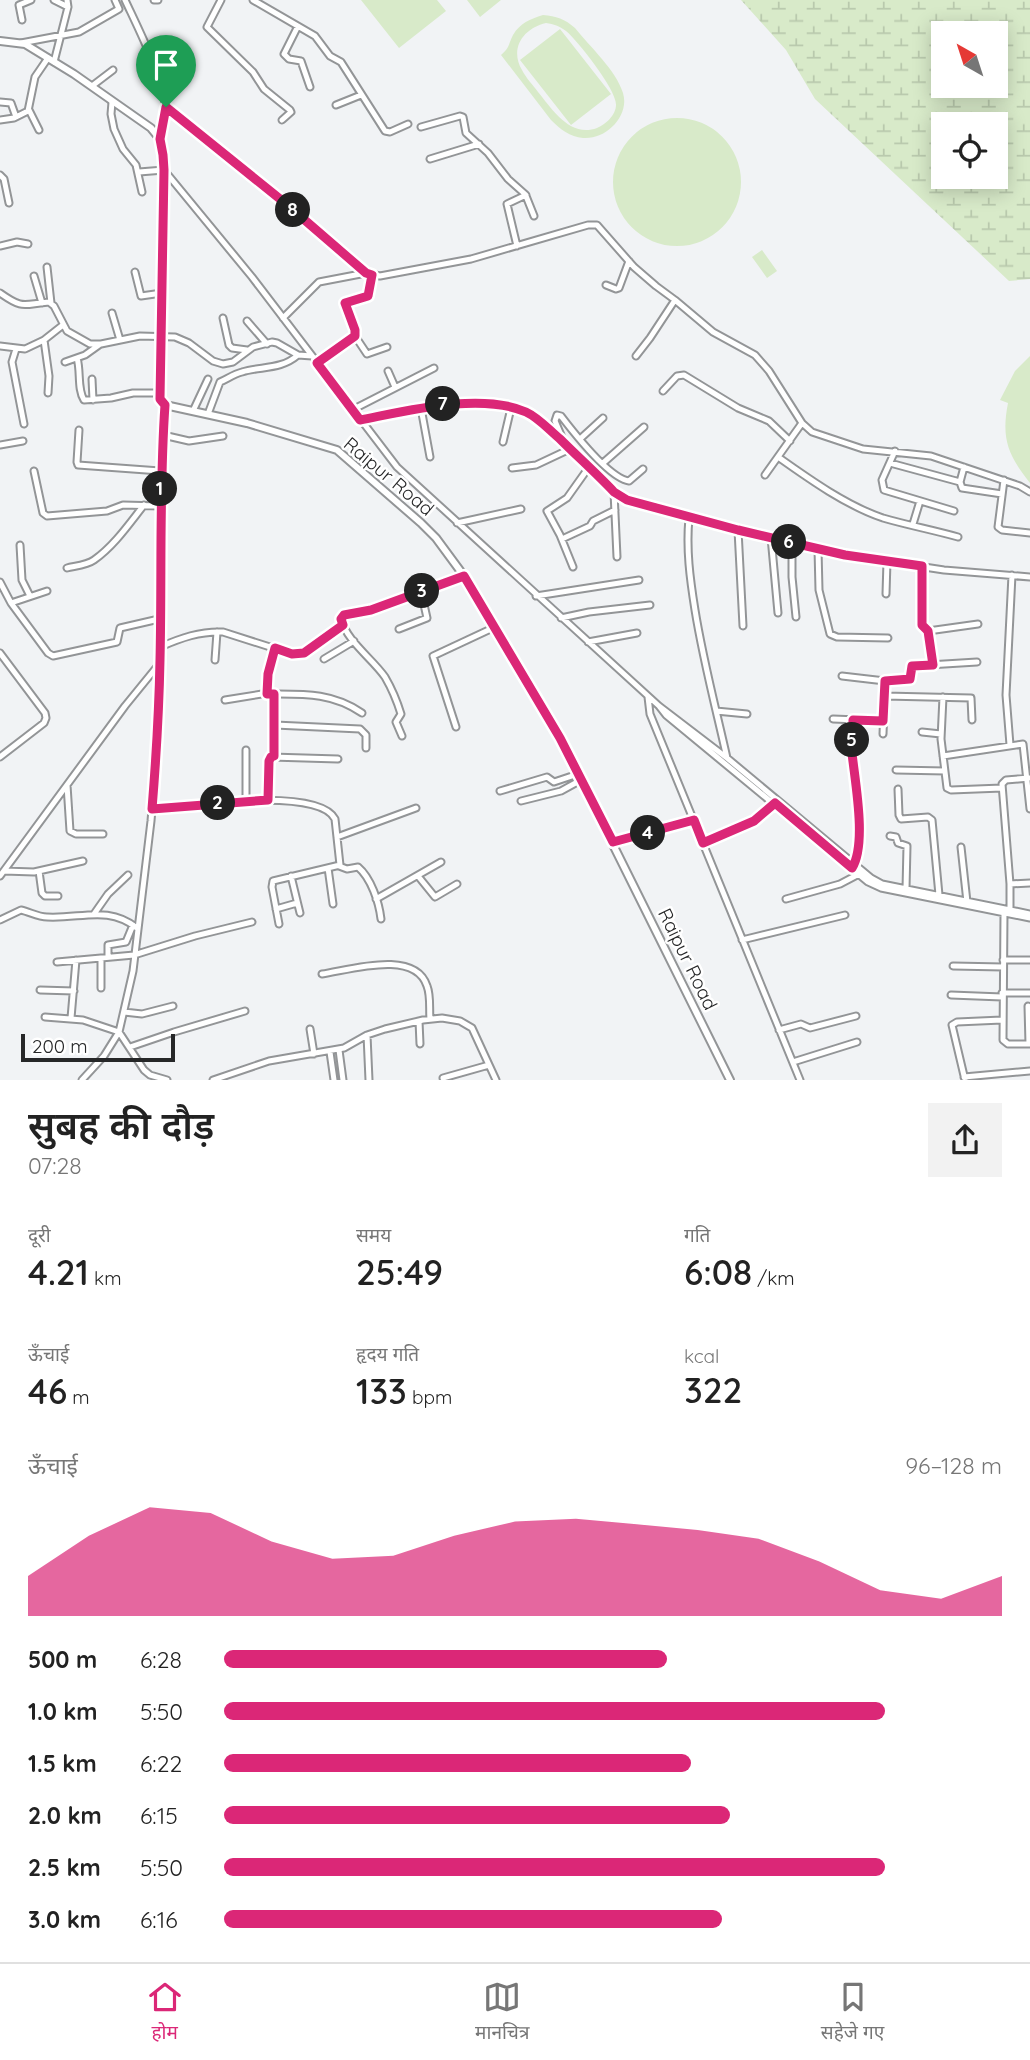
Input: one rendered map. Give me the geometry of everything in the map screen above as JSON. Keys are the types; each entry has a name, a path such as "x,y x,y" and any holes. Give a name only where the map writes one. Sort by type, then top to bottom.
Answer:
{"main road":[{"path":"0,41 21,43 51,60 151,128 160,139 164,170 160,393 161,401 165,405"},
{"name":"Raipur Road","path":"165,405 281,432 337,450 429,530 464,576 560,738 730,1080"}],"street":[{"path":"22,20 19,5 31,0"},
{"path":"0,120 26,114 29,110 35,77 51,60 61,35 68,4 54,0"},
{"path":"21,43 79,32 118,9 116,0"},
{"path":"125,0 159,81 166,107 160,139"},
{"path":"220,0 208,28 253,72 264,89 290,110 282,120"},
{"path":"253,0 317,38 330,56 340,61 385,131 390,132 408,124"},
{"path":"298,26 284,54 289,59 301,61 310,87"},
{"path":"92,86 113,70"},
{"path":"336,105 361,95"},
{"path":"0,102 11,103 16,117"},
{"path":"112,102 111,119 114,129 123,149 139,172 142,192"},
{"path":"166,107 369,274"},
{"path":"29,110 39,130"},
{"path":"421,127 461,116 464,118 466,133 526,197 534,216"},
{"path":"430,159 479,144"},
{"path":"139,172 164,170 283,318 397,467 648,697 727,758 859,874 881,888 1030,916"},
{"path":"0,175 4,179 9,203"},
{"path":"517,246 507,204 526,197"},
{"path":"283,318 319,282 369,274 380,276 471,259 594,224 601,228 629,261 656,286 713,332 755,355 769,371 807,429 817,435 863,449 930,456 1024,487 1030,492"},
{"path":"0,246 17,242 28,244"},
{"path":"606,285 619,288 629,261"},
{"path":"47,267 51,303 63,325 69,333 84,342 101,344"},
{"path":"135,272 141,296 162,293"},
{"path":"369,274 368,296 345,303 355,336 367,354 387,346"},
{"path":"34,276 42,303"},
{"path":"0,293 22,306 51,303"},
{"path":"3,303 9,299"},
{"path":"636,356 675,300"},
{"path":"112,313 120,340"},
{"path":"223,318 229,345 247,350"},
{"path":"247,321 267,344"},
{"path":"0,346 24,349 44,340 63,325"},
{"path":"65,362 101,344 140,336 183,340 223,363 233,362 247,350 277,343 298,355 312,356"},
{"path":"317,363 355,336"},
{"path":"44,340 49,376 48,393"},
{"path":"16,349 12,362 24,424"},
{"path":"208,415 220,382 242,372 289,362 298,355"},
{"path":"77,358 81,397 86,401 133,393 160,393"},
{"path":"352,410 434,368"},
{"path":"388,371 396,387"},
{"path":"663,391 677,376 684,375 738,408 769,421 790,441"},
{"path":"92,379 93,400"},
{"path":"192,411 208,379"},
{"path":"360,420 455,404 511,408 531,415 614,492 627,500 818,549 956,572 1030,577"},
{"path":"82,1080 104,1056 119,1031 124,1012 134,955 135,927 152,809 160,663 160,471 165,405"},
{"path":"421,408 430,457"},
{"path":"503,442 511,408"},
{"path":"568,447 555,421 557,415 561,416 615,474 627,481 643,469"},
{"path":"580,439 603,418"},
{"path":"765,475 802,423"},
{"path":"603,463 644,427"},
{"path":"79,430 79,466 160,471"},
{"path":"163,435 189,441 223,436"},
{"path":"0,444 23,441"},
{"path":"512,468 536,465 568,447"},
{"path":"895,451 882,481 884,490 954,511"},
{"path":"778,457 816,484 868,512 958,537"},
{"path":"890,463 960,482"},
{"path":"573,567 547,510 567,498 589,467"},
{"path":"964,467 961,487 1002,494"},
{"path":"34,471 43,513 47,516 104,512 123,505 160,506"},
{"path":"1004,480 999,529 1030,533"},
{"path":"614,492 617,557"},
{"path":"913,524 920,501"},
{"path":"67,568 96,558 116,541 144,505"},
{"path":"457,523 521,509"},
{"path":"562,539 591,526 593,521 615,510"},
{"path":"689,518 687,541 691,580 702,646 727,758"},
{"path":"738,530 743,626"},
{"path":"771,537 778,613"},
{"path":"792,543 796,617"},
{"path":"20,545 22,580 30,596"},
{"path":"818,549 819,590 830,634 837,637 888,638"},
{"path":"886,594 887,562"},
{"path":"922,566 922,625 928,631 933,665"},
{"path":"1010,745 1006,695 1012,575"},
{"path":"402,736 396,723 401,714 392,690 382,673 354,641 341,619 344,615 371,610 464,576"},
{"path":"536,596 639,580"},
{"path":"0,582 11,603 53,656 117,642 120,628 159,619"},
{"path":"11,603 47,591"},
{"path":"399,629 428,618 421,591"},
{"path":"561,618 589,611 650,605"},
{"path":"928,631 978,624"},
{"path":"160,647 196,634 217,632 242,637 292,654 304,653 343,625"},
{"path":"456,727 433,656 495,627"},
{"path":"215,660 217,632"},
{"path":"588,642 638,633"},
{"path":"324,659 354,641"},
{"path":"274,756 275,725 268,674 275,648"},
{"path":"0,653 46,718 44,723 0,757"},
{"path":"842,676 885,681 910,679 912,666 977,662"},
{"path":"2,874 125,706 160,663"},
{"path":"883,734 885,681"},
{"path":"225,700 271,694 308,694 334,698 362,712"},
{"path":"885,696 971,698 972,720"},
{"path":"648,697 650,714 800,1080"},
{"path":"943,697 942,734 946,786 950,790 1002,788"},
{"path":"659,706 666,715 853,866 877,882 1008,912"},
{"path":"716,711 747,714"},
{"path":"834,719 883,721"},
{"path":"853,720 852,749 858,836 858,856 853,866"},
{"path":"275,725 360,729 366,734 366,748"},
{"path":"922,732 942,734"},
{"path":"943,756 1027,744 1030,809"},
{"path":"246,750 246,802"},
{"path":"268,800 271,757 338,759"},
{"path":"896,770 945,771"},
{"path":"500,791 547,777 554,782 580,777"},
{"path":"521,801 561,791 580,777"},
{"path":"1028,1006 1029,1044 1005,1043 1002,1038 1003,960 1010,884 1002,788 1005,780 1029,778"},
{"path":"67,785 70,831 76,834 103,834"},
{"path":"898,789 901,819 928,817 932,820 939,895"},
{"path":"152,809 268,800 300,801 326,809 335,818 341,862 339,866"},
{"path":"703,843 754,821 775,803"},
{"path":"337,837 416,807"},
{"path":"613,842 694,820"},
{"path":"890,836 896,837 897,843 907,846 906,888"},
{"path":"961,847 967,902"},
{"path":"2,874 39,871 83,861"},
{"path":"376,899 441,862"},
{"path":"279,924 272,882 339,866 347,869 360,868 376,899 381,919"},
{"path":"328,868 333,904"},
{"path":"39,871 43,895 58,896"},
{"path":"786,899 839,884 859,874"},
{"path":"94,914 108,894 128,875"},
{"path":"291,876 300,913"},
{"path":"418,876 435,897 457,884"},
{"path":"1010,884 1030,883"},
{"path":"276,909 298,903"},
{"path":"0,920 20,910 48,918 94,914 122,918 135,927"},
{"path":"743,940 845,915"},
{"path":"57,962 134,955 204,933 252,922"},
{"path":"101,988 108,945 126,942 135,927"},
{"path":"71,1018 76,960"},
{"path":"1003,960 1030,960"},
{"path":"322,974 383,965 405,965 422,977 428,988 430,1019"},
{"path":"953,966 1003,967"},
{"path":"40,990 74,991"},
{"path":"951,995 1030,993"},
{"path":"124,1012 142,1014 173,1006"},
{"path":"130,1047 245,1012"},
{"path":"779,1030 801,1024 810,1028 856,1016"},
{"path":"45,1017 71,1018 119,1031 147,1073 167,1080"},
{"path":"213,1080 269,1061 339,1050 367,1035 419,1021 455,1019 468,1025 475,1034 496,1080"},
{"path":"1002,1020 953,1024 964,1079 1030,1071"},
{"path":"419,1021 420,1044"},
{"path":"310,1029 314,1054"},
{"path":"367,1035 369,1080"},
{"path":"793,1062 857,1042"},
{"path":"339,1050 343,1080"},
{"path":"330,1052 334,1080"},
{"path":"443,1078 489,1065"}],"green space":[{"path":"361,0 437,0 446,11 399,48"},
{"path":"467,0 501,0 480,17"},
{"path":"741,0 1030,0 1030,279 1009,281 815,99 786,50"},
{"path":"543,15 564,20 575,28 620,84 623,110 608,131 592,138 583,138 558,126 501,55 519,27","holes":["546,23 556,25 571,36 610,88 616,109 610,119 600,127 578,129 563,120 522,70 517,54 521,40 531,29"]},
{"path":"560,29 611,94 571,125 520,60"},
{"path":"677,118 701,123 722,137 736,158 741,182 736,206 722,227 701,241 677,246 653,241 632,227 618,206 613,182 618,158 632,137 653,123"},
{"path":"762,250 777,271 767,278 752,257"},
{"path":"1030,356 1030,483 1016,464 1008,446 1005,427 1008,403 1000,400 1015,371"}],"route":[{"path":"166,107 285,203 366,273 372,275 368,296 345,303 355,336 317,363 360,420 442,404 515,408 546,426 614,492 627,500 818,549 922,566 922,625 928,631 933,665 912,666 910,679 885,681 883,721 853,720 858,856 852,868 775,803 754,821 703,843 694,820 613,842 560,738 464,576 371,610 344,615 341,617 343,625 304,653 292,654 275,648 267,678 267,694 274,694 275,725 274,756 269,761 268,800 152,809 160,663 160,471 165,405 160,399 164,170 160,139 166,107"}]}
